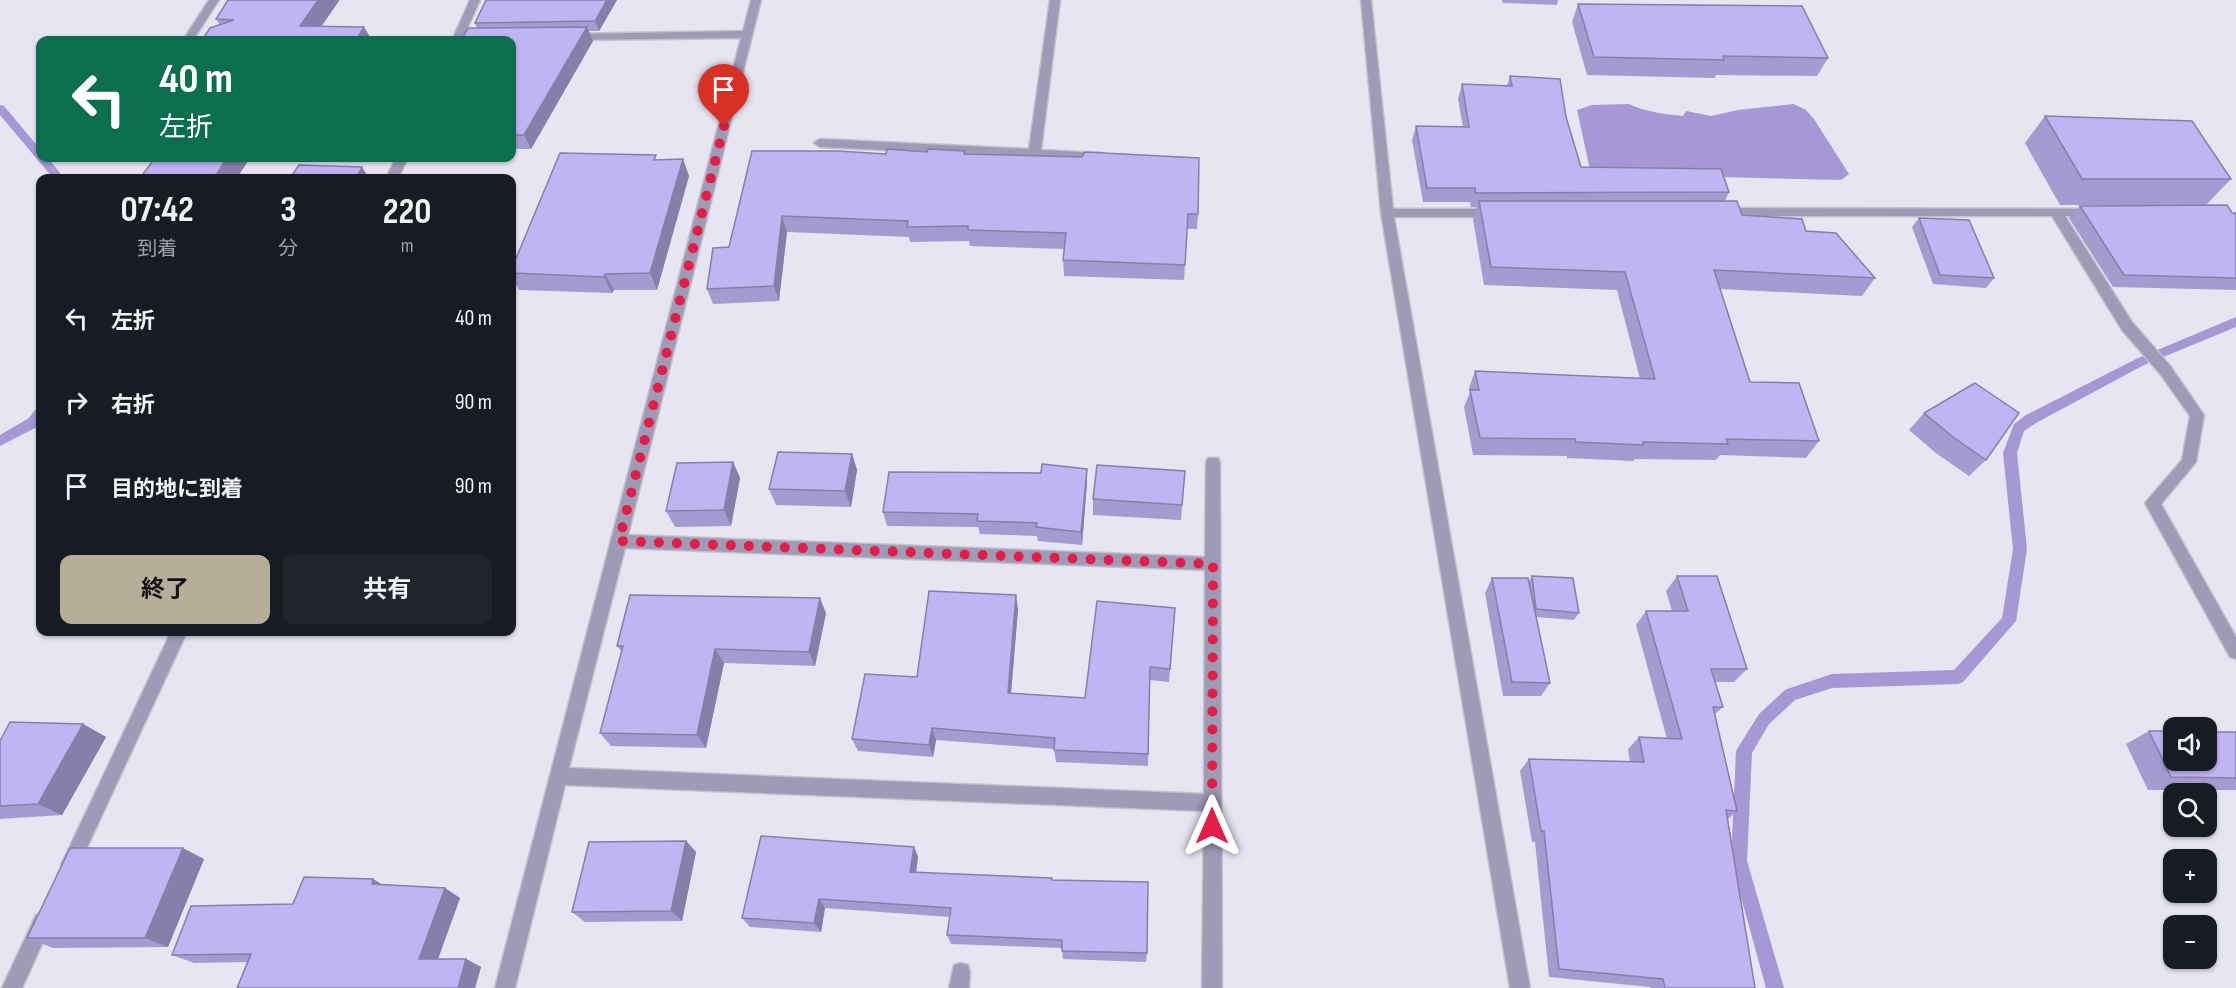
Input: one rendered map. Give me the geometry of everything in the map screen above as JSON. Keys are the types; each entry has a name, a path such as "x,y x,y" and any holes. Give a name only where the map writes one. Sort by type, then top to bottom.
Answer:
{"street":[{"path":"191,36 214,0"},
{"path":"462,36 476,0"},
{"path":"505,988 756,0"},
{"path":"1035,153 1055,0"},
{"path":"1366,0 1387,213 1520,988"},
{"path":"562,37 748,34"},
{"path":"820,143 1119,157"},
{"path":"1710,212 2112,212"},
{"path":"2056,212 2127,326 2145,345 2197,415 2189,462 2153,503 2236,652"},
{"path":"1387,213 1507,213"},
{"path":"1212,988 1213,462"},
{"path":"619,541 1213,564"},
{"path":"63,880 178,636"},
{"path":"559,776 1212,803"},
{"path":"12,988 53,902"}],"shaded area":[{"path":"1629,104 1662,113 1683,116 1686,111 1711,116 1738,110 1794,104 1806,110 1814,119 1849,174 1841,180 1591,174 1577,110 1592,105"}],"building":[{"path":"228,0 318,0 300,26 364,27 358,36 205,36 210,28 234,20 216,19"},
{"path":"486,0 607,0 595,21 475,23"},
{"path":"1578,4 1802,6 1828,58 1723,56 1724,60 1594,57"},
{"path":"587,27 524,135 516,135 516,36 463,36 468,28"},
{"path":"1510,76 1560,79 1566,117 1581,167 1721,169 1729,192 1475,193 1475,188 1427,188 1416,126 1469,127 1462,84 1512,86"},
{"path":"2045,116 2192,121 2231,179 2082,179"},
{"path":"887,149 927,152 928,149 965,151 964,154 1082,157 1085,152 1199,158 1198,214 1188,214 1185,265 1063,260 1066,233 968,230 968,226 907,227 908,221 782,216 774,286 707,289 713,248 729,247 752,151 838,151 886,154"},
{"path":"560,153 656,155 654,160 683,159 650,273 605,274 604,277 516,273 516,258"},
{"path":"152,162 224,162 217,174 143,174"},
{"path":"299,165 362,167 358,174 293,174"},
{"path":"1479,201 1737,201 1742,215 1802,219 1806,231 1836,233 1875,278 1714,270 1750,382 1799,383 1819,441 1726,439 1728,444 1643,442 1643,445 1576,442 1575,439 1480,438 1470,390 1479,390 1475,371 1655,379 1625,272 1491,267"},
{"path":"2227,205 2232,213 2236,213 2236,278 2124,275 2080,206"},
{"path":"1919,218 1969,220 1994,278 1940,275"},
{"path":"1975,383 2019,413 1986,460 1924,413"},
{"path":"778,452 852,454 845,491 769,489"},
{"path":"733,462 724,510 666,511 677,463"},
{"path":"1042,464 1087,469 1081,532 1036,527 1037,523 977,521 978,514 883,512 889,472 1041,473"},
{"path":"1097,465 1185,471 1182,505 1093,499"},
{"path":"1532,576 1573,578 1579,613 1536,609"},
{"path":"1677,576 1717,576 1747,669 1711,669 1723,707 1713,707 1737,811 1726,810 1755,988 1665,988 1663,979 1559,969 1544,831 1541,831 1529,759 1644,762 1639,737 1682,739 1646,611 1688,611"},
{"path":"1492,578 1528,578 1550,683 1512,682"},
{"path":"929,591 1016,595 1008,693 1085,698 1097,601 1175,608 1170,669 1150,667 1148,754 1054,750 1055,738 932,728 929,745 852,739 865,674 917,677"},
{"path":"630,595 820,598 809,652 715,649 697,735 600,733 623,646 617,646"},
{"path":"10,722 83,724 38,804 0,806 0,741"},
{"path":"2149,731 2163,731 2163,760"},
{"path":"2217,732 2236,732 2236,778 2171,777 2168,771 2217,771"},
{"path":"761,836 914,847 910,872 1052,878 1052,880 1148,882 1147,953 1062,951 1062,940 947,935 951,908 819,899 814,923 742,918"},
{"path":"686,841 671,911 572,912 589,842"},
{"path":"70,848 183,848 145,938 27,938"},
{"path":"304,877 373,879 372,884 445,888 419,959 466,959 458,988 237,988 251,954 172,955 191,906 293,904"}],"waterway":[{"path":"0,108 36,151"},
{"path":"45,162 56,174"},
{"path":"1775,988 1739,861 1744,751 1764,719 1790,695 1832,681 1958,677 2009,621 2020,549 2010,453 2019,428 2031,419 2140,362 2236,322"},
{"path":"0,441 36,419"}],"route":[{"path":"724,126 619,541 1213,564 1212,826"}]}
